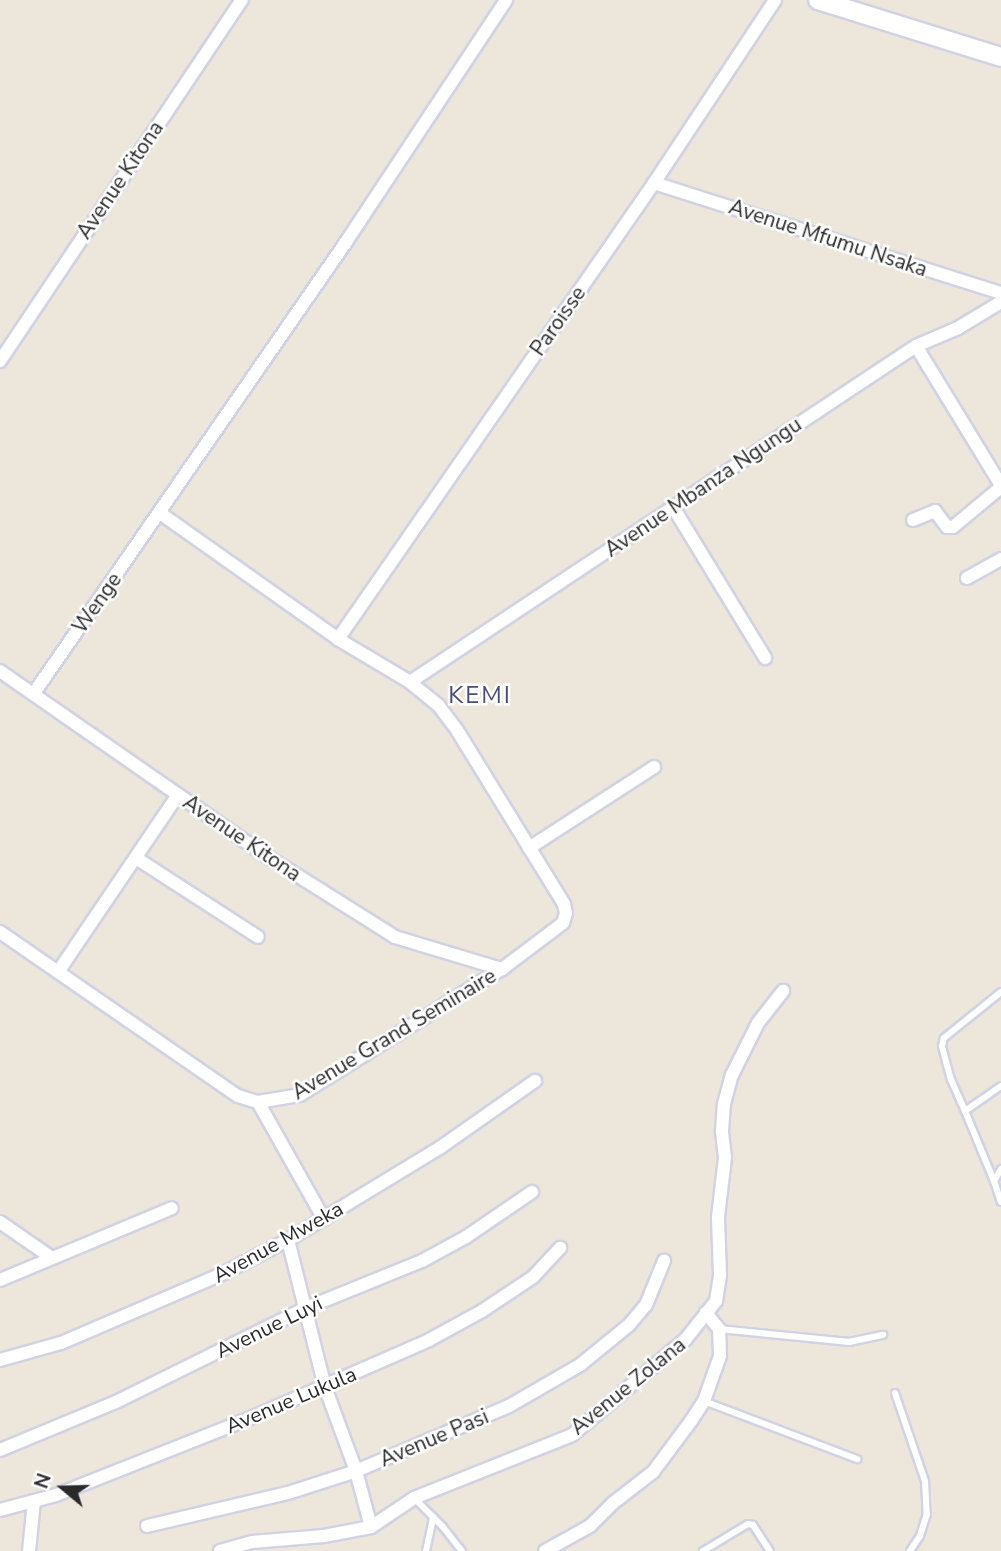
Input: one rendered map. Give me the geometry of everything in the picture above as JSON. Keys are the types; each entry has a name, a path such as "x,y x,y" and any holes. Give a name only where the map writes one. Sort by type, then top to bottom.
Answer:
{"street":[{"name":"Avenue Kitona","path":"0,361 242,0"},
{"name":"Wenge","path":"34,693 160,513 506,0"},
{"name":"Paroisse","path":"338,639 654,183 775,0"},
{"path":"818,0 1000,55"},
{"name":"Avenue Mfumu Nsaka","path":"654,183 1001,293"},
{"name":"Avenue Mbanza Ngungu","path":"410,682 916,346 979,317 1001,302"},
{"path":"914,520 934,512 947,527 953,527 1001,486 916,346"},
{"path":"673,507 765,658"},
{"path":"160,513 338,639 410,682 438,705 457,730 529,848 654,767"},
{"path":"967,578 1001,559"},
{"name":"Avenue Kitona","path":"0,671 265,855 395,937 502,969"},
{"path":"58,972 178,795"},
{"name":"Avenue Grand Seminaire","path":"258,1101 300,1095 502,969 563,923 566,913 564,904 529,848"},
{"path":"136,858 258,937"},
{"path":"0,932 239,1096 258,1101 324,1219"},
{"name":"Avenue Zolana","path":"220,1551 252,1542 324,1536 371,1527 414,1498 572,1435 685,1340 716,1301 720,1275 718,1217 725,1157 722,1132 724,1104 744,1046 783,991"},
{"name":"Avenue Mweka","path":"0,1360 61,1343 224,1273 288,1240 441,1147 535,1081"},
{"name":"Avenue Luyi","path":"0,1450 116,1402 306,1308 422,1261 466,1237 532,1192"},
{"path":"0,1280 172,1208"},
{"path":"0,1222 52,1258"},
{"path":"288,1240 325,1387 356,1471 371,1527"},
{"name":"Avenue Lukula","path":"0,1510 56,1495 325,1387 429,1339 482,1311 533,1277 560,1248"},
{"name":"Avenue Pasi","path":"147,1526 288,1493 356,1471 509,1406 580,1365 629,1325 646,1305 664,1261"},
{"path":"545,1551 590,1526 613,1503 653,1472 704,1401 720,1356 719,1329 706,1313"},
{"path":"29,1551 34,1501"}],"lane":[{"path":"1001,992 949,1031 942,1046 951,1080 1001,1202"},
{"path":"965,1111 1001,1086"},
{"path":"994,1181 1001,1169"},
{"path":"719,1329 849,1342 883,1335"},
{"path":"895,1393 925,1480 927,1514 920,1536 910,1551"},
{"path":"704,1401 857,1459"},
{"path":"414,1498 462,1551"},
{"path":"426,1551 433,1517"},
{"path":"703,1551 748,1524 753,1525 770,1551"}],"district":[{"name":"KEMI","path":"480,696"}]}
